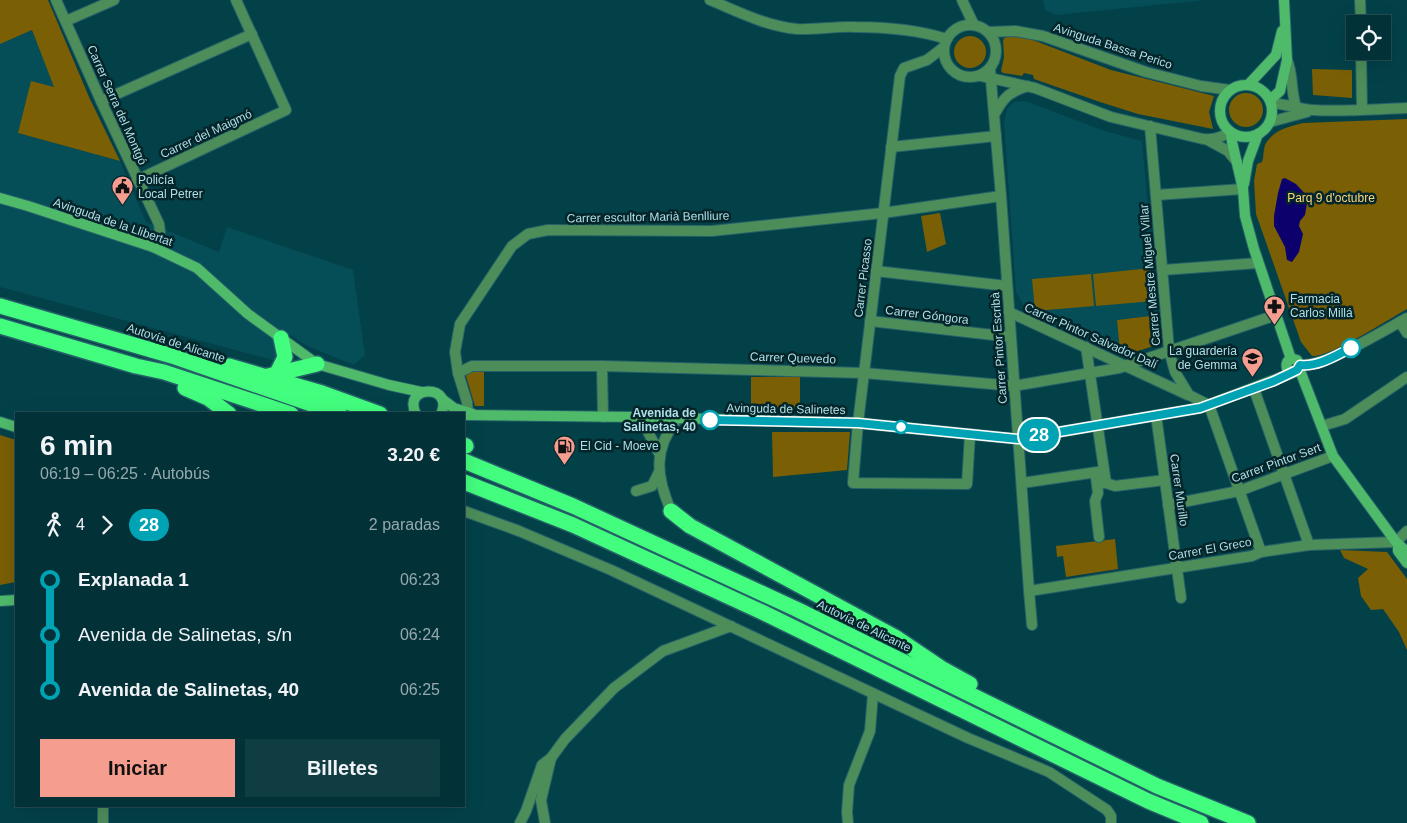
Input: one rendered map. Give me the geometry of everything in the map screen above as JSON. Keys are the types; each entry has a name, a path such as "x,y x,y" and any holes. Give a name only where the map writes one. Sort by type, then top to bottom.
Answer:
{"highway":[{"name":"Autovía de Alicante","path":"0,306 172,356 334,412"},
{"path":"0,326 136,366 164,372 286,412"},
{"path":"272,374 285,357 281,338"},
{"path":"172,356 196,356 272,374 374,412"},
{"path":"272,374 317,364"},
{"path":"136,366 155,377 208,398 226,412"},
{"name":"Autovía de Alicante","path":"465,451 573,506 796,609 1157,786 1248,823"},
{"path":"465,482 573,525 753,608 1148,801 1202,823"},
{"path":"671,511 690,526 896,637 941,668 1003,703 1020,719"}],"street":[{"name":"Carrer Serra del Montgó","path":"56,0 158,224 160,232 153,247"},
{"path":"66,22 114,0"},
{"path":"101,101 252,34 236,0"},
{"path":"710,0 772,26 799,29 855,27 896,29 935,35 945,43"},
{"path":"962,0 974,25"},
{"path":"1271,102 1280,91 1287,60 1284,0"},
{"path":"1360,0 1361,15"},
{"path":"1249,84 1276,55 1285,23"},
{"path":"988,74 995,60 997,50 994,40 988,32 974,25 963,26 954,30 945,43 944,56 948,65 962,77 972,78 988,74 1028,86 1111,117 1208,140 1228,151 1238,164"},
{"name":"Avinguda Bassa Perico","path":"988,32 1015,31 1043,36 1146,72 1201,86 1230,90"},
{"name":"Carrer del Maigmó","path":"137,180 286,110 252,34"},
{"name":"Carrer Picasso","path":"945,43 927,60 904,68 900,76 858,423 853,483 967,484 970,434"},
{"path":"1287,60 1290,67 1293,100 1297,109"},
{"path":"1361,60 1362,109"},
{"name":"Carrer Pintor Escribà","path":"988,74 1002,196 1010,337 1032,626"},
{"path":"1249,84 1262,90 1271,102 1272,112 1270,122 1265,129 1258,134 1242,137 1231,132 1221,119 1220,111 1224,96 1230,90 1239,85 1249,84"},
{"path":"994,115 1004,98 1013,91 1028,86"},
{"path":"1271,102 1297,109 1314,110 1407,108"},
{"path":"1270,122 1314,110"},
{"name":"Carrer Mestre Miguel Villar","path":"1150,126 1170,350 1175,372 1189,395"},
{"path":"1208,140 1231,132"},
{"path":"1231,132 1244,189"},
{"path":"1258,134 1248,162 1244,189 1245,216 1258,263 1276,315 1333,456 1397,543 1407,552"},
{"path":"891,147 996,136"},
{"path":"1156,195 1244,189"},
{"name":"Carrer escultor Marià Benlliure","path":"466,414 467,402 458,373 455,352 460,324 512,246 528,234 548,230 712,231 883,213 1002,196"},
{"name":"Avinguda de la Llibertat","path":"0,198 153,247 197,268 248,314 317,364 389,385 422,392 435,392 442,398"},
{"path":"1163,270 1258,263"},
{"path":"876,271 1007,286"},
{"name":"Carrer Pintor Salvador Dalí","path":"1009,312 1189,395"},
{"name":"Carrer Quevedo","path":"458,373 472,366 602,366 864,372 1014,386 1119,368 1276,315"},
{"path":"1403,320 1407,333"},
{"name":"Avinguda de Salinetes","path":"466,414 858,423 1018,439 1200,408 1254,389 1295,366 1309,366 1328,360 1403,320"},
{"name":"Carrer Góngora","path":"870,321 1010,337"},
{"path":"1086,347 1097,425 1102,484 1095,501 1099,538"},
{"path":"602,366 602,417"},
{"path":"1322,426 1345,419 1407,377"},
{"name":"Avinguda de la Llibertat","path":"389,385 407,398 415,412"},
{"path":"1254,389 1309,545"},
{"path":"415,412 415,398 422,392"},
{"path":"1189,395 1209,405 1261,552"},
{"path":"442,398 462,412"},
{"path":"442,398 444,408 442,412"},
{"name":"Carrer Murillo","path":"1156,415 1181,598"},
{"path":"636,418 647,430 660,455"},
{"path":"671,511 663,492 659,472 660,455 667,431 677,419"},
{"path":"0,422 15,427"},
{"name":"Carrer Pintor Sert","path":"1168,505 1239,491 1333,456"},
{"path":"636,491 652,486 659,472"},
{"path":"1022,483 1100,472"},
{"path":"1102,484 1115,486 1165,480"},
{"path":"465,511 519,531 611,570 968,738 1049,772 1107,810 1111,816 1111,823"},
{"path":"1407,531 1397,543 1398,552 1407,563"},
{"name":"Carrer El Greco","path":"1028,591 1252,556 1261,552 1309,545 1397,543"},
{"path":"0,601 15,601"},
{"path":"520,823 542,765 551,758 565,739 614,688 662,652 732,626"},
{"path":"848,823 847,812 850,785 870,730 873,694"},
{"path":"545,823 541,800 551,758"},
{"path":"103,807 103,823"}],"shaded area":[{"path":"1043,0 1205,0 1056,15 1045,10"},
{"path":"32,30 55,87 18,133 120,161 146,222 219,252 227,227 353,270 365,355 354,365 307,346 289,334 276,361 0,287 0,44"},
{"path":"1025,101 1102,130 1142,141 1158,315 1117,320 1120,352 1025,308 1016,292 1004,122 1007,109 1014,102"},
{"path":"1285,178 1296,184 1308,197 1305,215 1300,221 1299,226 1303,234 1299,252 1292,262 1287,260 1285,247 1274,226 1278,193 1282,179"}],"green space":[{"path":"0,0 48,0 89,97 120,161 18,133 31,81 54,87 32,30 0,44"},
{"path":"970,36 976,37 981,41 985,46 985,58 981,63 976,67 970,68 964,67 959,63 955,58 954,52 955,46 959,41 964,37"},
{"path":"1011,36 1025,37 1111,70 1214,96 1209,112 1213,129 1138,114 1034,79 1033,75 1024,73 1022,76 1003,73 1001,71 1004,57 1003,41 1004,38"},
{"path":"1312,69 1352,70 1352,98 1313,95"},
{"path":"1246,93 1253,94 1258,98 1262,103 1262,117 1258,122 1253,126 1246,127 1239,126 1234,122 1230,117 1229,110 1230,103 1234,98 1239,94"},
{"name":"Parq 9 d'octubre","path":"1407,119 1407,309 1345,345 1320,355 1312,356 1301,342 1256,214 1254,181 1257,164 1262,162 1265,145 1273,135 1283,129 1303,123"},
{"path":"940,213 946,244 927,252 921,216"},
{"path":"1151,268 1154,301 1096,306 1093,274"},
{"path":"1091,274 1094,306 1035,311 1032,279"},
{"path":"1158,315 1160,344 1125,355 1120,352 1117,320"},
{"path":"469,371 484,372 484,406 475,406 466,376"},
{"path":"751,377 800,377 800,409 751,409"},
{"path":"772,432 850,432 847,470 773,477"},
{"path":"0,435 15,440 15,582 0,585"},
{"path":"1115,539 1118,569 1066,577 1063,556 1057,557 1056,546"},
{"path":"1340,550 1387,552 1407,579 1407,650 1399,632 1383,609 1371,610 1361,596 1358,578 1368,569 1344,558"}],"bus line":[{"name":"28","path":"710,420 858,423 1018,439 1200,408 1295,372 1300,365 1309,366 1328,360 1351,348"}],"place":[{"name":"Policía Local Petrer","path":"122,206"},
{"name":"Farmacia Carlos Millá","path":"1274,325"},
{"name":"La guardería de Gemma","path":"1253,377"},
{"name":"Avenida de Salinetas, 40","path":"710,420"},
{"name":"El Cid - Moeve","path":"564,465"}]}
